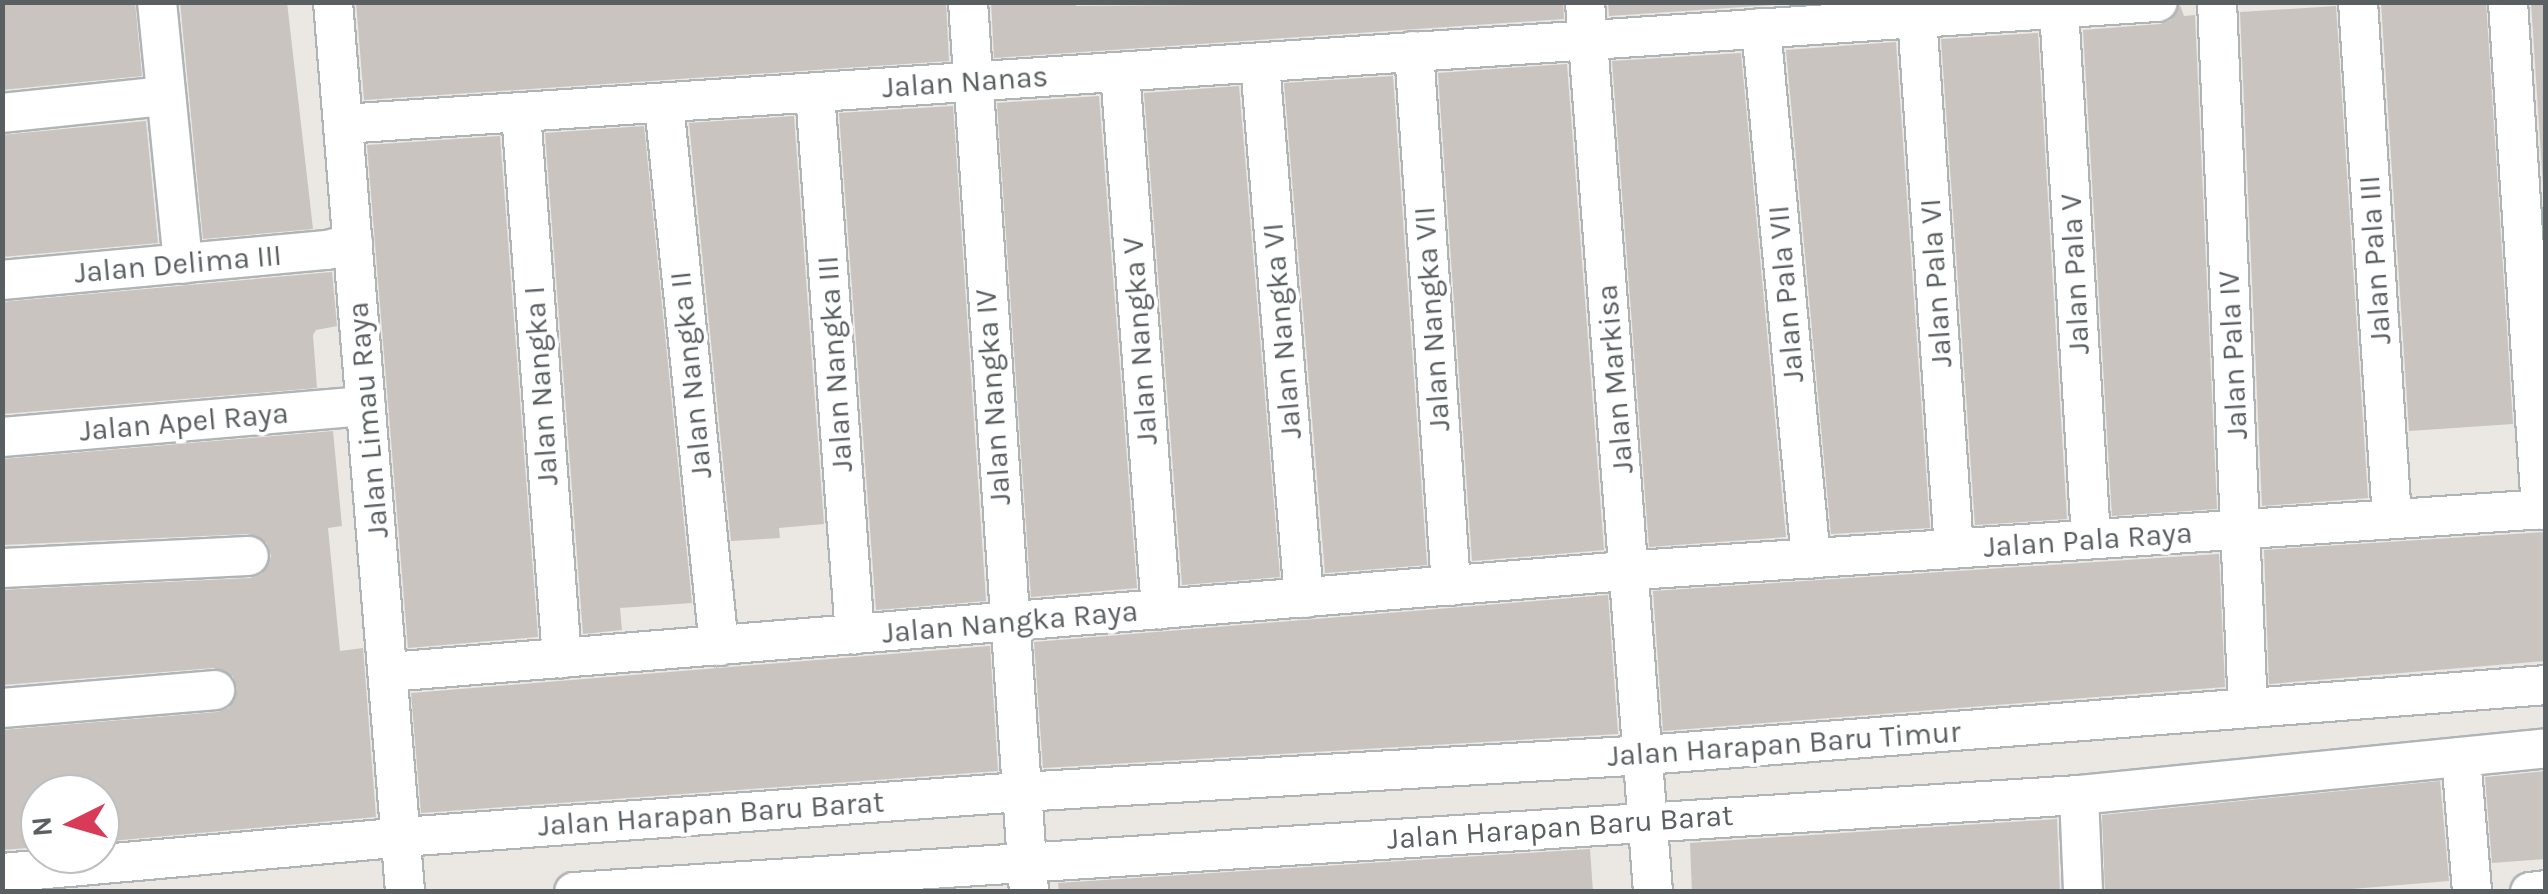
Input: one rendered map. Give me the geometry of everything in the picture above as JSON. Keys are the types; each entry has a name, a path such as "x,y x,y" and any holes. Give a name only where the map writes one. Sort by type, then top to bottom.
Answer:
{"street":[{"path":"158,2 184,264"},
{"name":"Jalan Limau Raya","path":"332,2 405,892"},
{"name":"Jalan Nangka IV","path":"968,2 1028,878"},
{"name":"Jalan Nanas","path":"343,124 1260,64 1414,51 1586,21 1761,28 2158,2"},
{"name":"Jalan Pala IV","path":"2217,2 2248,708"},
{"name":"Jalan Pala III","path":"2358,2 2392,518"},
{"path":"2508,2 2543,510"},
{"name":"Jalan Pala V","path":"2060,9 2091,538"},
{"name":"Jalan Pala VI","path":"1917,17 1954,550"},
{"name":"Jalan Markisa","path":"1586,21 1653,892"},
{"name":"Jalan Pala VII","path":"1761,28 1810,559"},
{"name":"Jalan Nangka VII","path":"1414,51 1451,586"},
{"name":"Jalan Nangka VI","path":"1260,64 1304,598"},
{"name":"Jalan Nangka V","path":"1120,72 1160,610"},
{"name":"Jalan Nangka III","path":"815,93 855,634"},
{"path":"2,113 165,96"},
{"name":"Jalan Nangka II","path":"664,104 719,646"},
{"name":"Jalan Nangka I","path":"521,113 562,658"},
{"name":"Jalan Delima III","path":"2,280 327,250 352,244"},
{"name":"Jalan Apel Raya","path":"2,437 366,406"},
{"name":"Jalan Pala Raya","path":"1630,572 2543,510"},
{"path":"2,568 249,556"},
{"name":"Jalan Nangka Raya","path":"389,672 1630,572"},
{"name":"Jalan Harapan Baru Timur","path":"1021,792 1644,755 2546,684"},
{"path":"2,708 215,690"},
{"name":"Jalan Harapan Baru Barat","path":"574,892 1028,878 1648,820 2079,796 2546,748"},
{"path":"2461,757 2472,892"},
{"name":"Jalan Harapan Baru Barat","path":"402,837 1021,792"},
{"path":"2079,796 2083,892"},
{"path":"2,873 402,837"},
{"path":"2530,892 2546,890"}],"building":[{"path":"2,2 135,2 142,76 2,90"},
{"path":"180,2 287,2 313,229 203,239"},
{"path":"356,2 946,2 949,61 364,100"},
{"path":"991,2 1076,2 1076,6 1563,2 1564,19 994,58"},
{"path":"1608,2 1815,2 1609,16"},
{"path":"2486,2 2513,424 2409,431 2381,3"},
{"path":"2531,2 2546,2 2546,232"},
{"path":"2180,5 2184,16 2195,15 2217,509 2112,516 2083,30 2160,24 2171,20"},
{"path":"2336,6 2368,498 2262,506 2240,12"},
{"path":"2038,33 2067,519 1975,525 1941,39"},
{"path":"1896,42 1930,528 1831,534 1786,50"},
{"path":"1741,53 1786,537 1649,547 1612,61"},
{"path":"1567,64 1604,550 1472,561 1438,73"},
{"path":"1393,76 1427,565 1325,573 1284,83"},
{"path":"1239,86 1280,577 1182,585 1144,93"},
{"path":"1099,96 1137,588 1031,597 997,103"},
{"path":"953,106 986,601 876,610 839,113"},
{"path":"794,116 824,524 779,528 780,538 731,541 689,123"},
{"path":"146,121 158,243 2,257 2,135"},
{"path":"644,126 692,603 620,608 622,630 583,634 545,133"},
{"path":"500,136 538,637 408,648 367,145"},
{"path":"332,272 337,326 316,330 313,335 317,388 2,414 2,302"},
{"path":"333,431 342,526 328,528 340,651 363,648 376,817 120,840 120,774 20,774 20,849 2,850 2,730 217,712 229,708 237,689 233,676 213,668 2,685 2,590 250,578 262,574 271,556 267,543 248,534 2,545 2,459"},
{"path":"2546,532 2546,661 2269,684 2264,550"},
{"path":"2219,554 2225,687 1663,731 1653,591"},
{"path":"1608,595 1618,734 1043,768 1034,642"},
{"path":"990,646 998,771 421,813 411,693"},
{"path":"2546,771 2546,859 2492,863 2485,777"},
{"path":"2440,781 2449,881 2315,892 2105,892 2102,815"},
{"path":"2057,819 2060,892 1692,892 1690,843"},
{"path":"1590,849 1593,892 1059,892 1058,883"}]}
